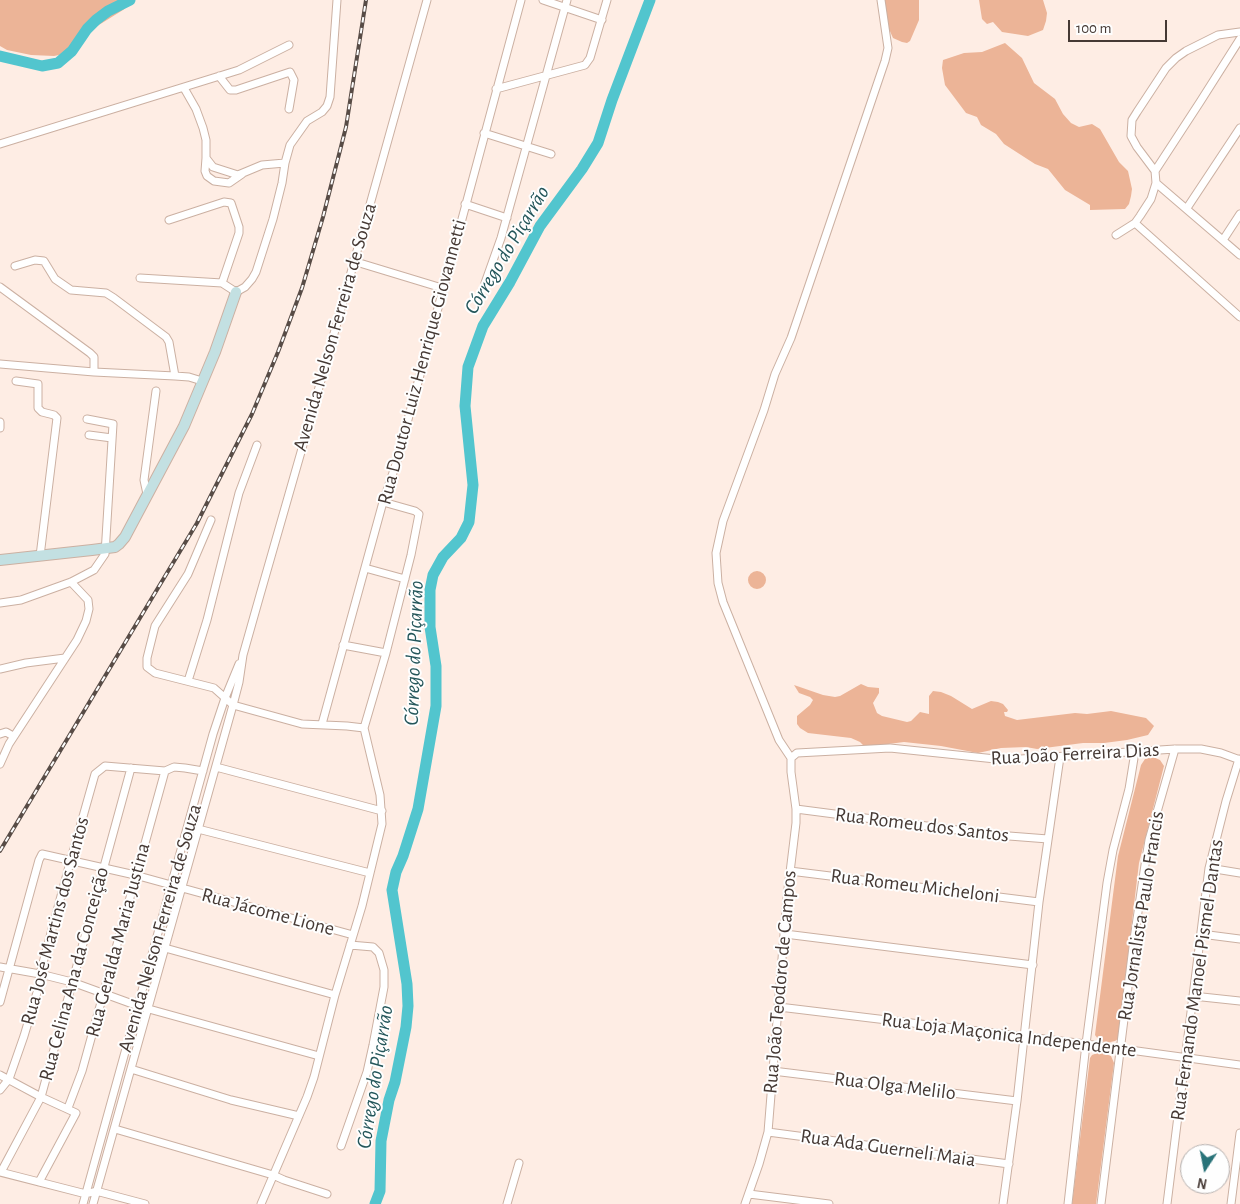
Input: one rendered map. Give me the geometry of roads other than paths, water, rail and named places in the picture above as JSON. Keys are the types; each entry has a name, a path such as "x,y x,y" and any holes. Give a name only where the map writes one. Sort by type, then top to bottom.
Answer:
{"street":[{"path":"0,560 115,547 125,537 184,426 215,352 236,292 245,287 256,272 282,183 290,145 307,121 322,112 327,106 330,97 337,0"},
{"name":"Avenida Nelson Ferreira de Souza","path":"83,1204 203,771 225,698 243,655 427,0"},
{"name":"Rua Doutor Luiz Henrique Giovannetti","path":"322,724 383,502 396,464 521,0"},
{"path":"543,0 566,4 602,20"},
{"path":"496,89 585,65 590,58 607,0"},
{"path":"792,758 779,740 723,602 718,583 716,553 723,520 764,410 775,374 791,338 885,61 888,48 881,0"},
{"path":"485,283 527,146 566,4"},
{"path":"1116,236 1135,223 1151,199 1156,183 1155,171 1131,136 1132,120 1136,112 1166,68 1176,58 1186,51 1218,36 1240,32"},
{"path":"1155,171 1240,39"},
{"path":"0,144 239,70 290,45"},
{"path":"219,76 230,90 236,90 290,72 294,80 289,109"},
{"path":"184,88 196,109 206,140 206,176 214,181 229,183 242,174 262,165 285,163"},
{"path":"1187,208 1240,128"},
{"path":"484,133 551,154"},
{"path":"206,158 218,170 242,174"},
{"path":"1156,183 1240,255"},
{"path":"168,220 224,202 231,203 239,227 239,233 222,283"},
{"path":"465,204 506,218"},
{"path":"1223,240 1240,214"},
{"path":"1135,223 1240,316"},
{"path":"15,266 35,260 44,261 55,279 71,290 106,293 114,298 166,337 169,342 175,376"},
{"path":"353,261 442,288"},
{"path":"140,278 222,283 236,292"},
{"path":"0,287 90,353 94,357 94,372"},
{"path":"0,364 94,372 189,377 202,381"},
{"path":"16,381 38,384 38,408 42,412 54,414 57,418 40,556"},
{"path":"147,494 144,480 156,391"},
{"path":"0,603 21,600 71,582 94,570 105,554 113,424 87,419"},
{"path":"0,422 0,428"},
{"path":"88,435 112,438"},
{"path":"188,681 207,620 240,493 257,445"},
{"name":"Rua Doutor Luiz Henrique Giovannetti","path":"364,728 386,653 418,520 418,514 415,511 383,502"},
{"path":"211,520 188,574 155,626 147,658 147,667 155,673 214,688 233,705 302,724 364,728 376,775 382,811 380,833 370,873 314,1077 261,1204"},
{"path":"365,568 405,579"},
{"path":"0,764 13,736 77,640 89,609 88,600 71,582"},
{"path":"343,645 386,653"},
{"name":"Avenida Nelson Ferreira de Souza","path":"93,1204 233,705 243,655"},
{"path":"0,669 26,663 66,658"},
{"path":"0,734 6,732 13,736"},
{"name":"Rua João Ferreira Dias","path":"792,758 797,753 878,748 992,760 1060,758 1175,749 1201,749 1240,759"},
{"name":"Rua Jornalista Paulo Francis","path":"1101,1204 1149,840 1175,749"},
{"path":"1068,1204 1086,1044 1108,883 1113,850 1129,789 1135,752"},
{"name":"Rua João Teodoro de Campos","path":"745,1204 768,1132 796,809 791,772 792,758"},
{"path":"1003,1204 1039,902 1060,758"},
{"name":"Rua Fernando Manoel Pismel Dantas","path":"1167,1204 1209,868 1226,801 1240,759"},
{"name":"Rua José Martins dos Santos","path":"9,1079 38,989 40,974 95,774 105,766 131,768"},
{"path":"131,768 165,771 174,767 180,767 203,771"},
{"path":"216,767 382,811"},
{"name":"Rua Celina Ana da Conceição","path":"0,1172 41,1097 131,768"},
{"name":"Rua Geralda Maria Justina","path":"68,1108 82,1071 165,771"},
{"name":"Rua Romeu dos Santos","path":"796,809 1048,839"},
{"path":"198,829 370,873"},
{"name":"Rua Jácome Lione","path":"0,1002 42,854 136,875 353,935"},
{"path":"1209,868 1240,873"},
{"name":"Rua Romeu Micheloni","path":"790,871 1039,902"},
{"path":"785,934 1033,965"},
{"path":"1201,934 1240,939"},
{"path":"341,1146 367,1072 374,1045 384,987 384,970 378,953 373,947 350,945"},
{"path":"165,948 335,995"},
{"path":"0,967 72,982 138,1006 319,1056"},
{"path":"1193,996 1240,1002"},
{"name":"Rua Loja Maçonica Independente","path":"779,1007 1086,1044 1240,1065"},
{"path":"131,1069 231,1100 299,1116"},
{"name":"Rua Olga Melilo","path":"773,1071 1016,1101"},
{"path":"0,1075 76,1113 39,1182"},
{"path":"0,1090 9,1079"},
{"path":"115,1129 273,1175 326,1194"},
{"name":"Rua Ada Guerneli Maia","path":"768,1132 1009,1164"},
{"path":"1231,1204 1236,1192 1240,1133"},
{"path":"507,1204 519,1164"},
{"path":"0,1172 86,1194 96,1191 145,1204"},
{"path":"749,1194 829,1204"}],"waterway":[{"path":"0,56 42,66 58,63 72,51 87,29 96,20 108,11 130,0"},
{"name":"Córrego do Piçarrão","path":"375,1204 380,1191 381,1141 389,1100 395,1082 406,1027 408,1006 407,984 392,890 396,872 418,809 436,706 436,666 430,627 430,590 433,575 443,557 461,538 469,522 473,485 465,406 468,367 483,326 510,282 540,226 582,169 598,143 612,100 650,0"}],"railway":[{"path":"0,851 197,523 252,414 302,288 323,217 346,127 366,0"}]}
